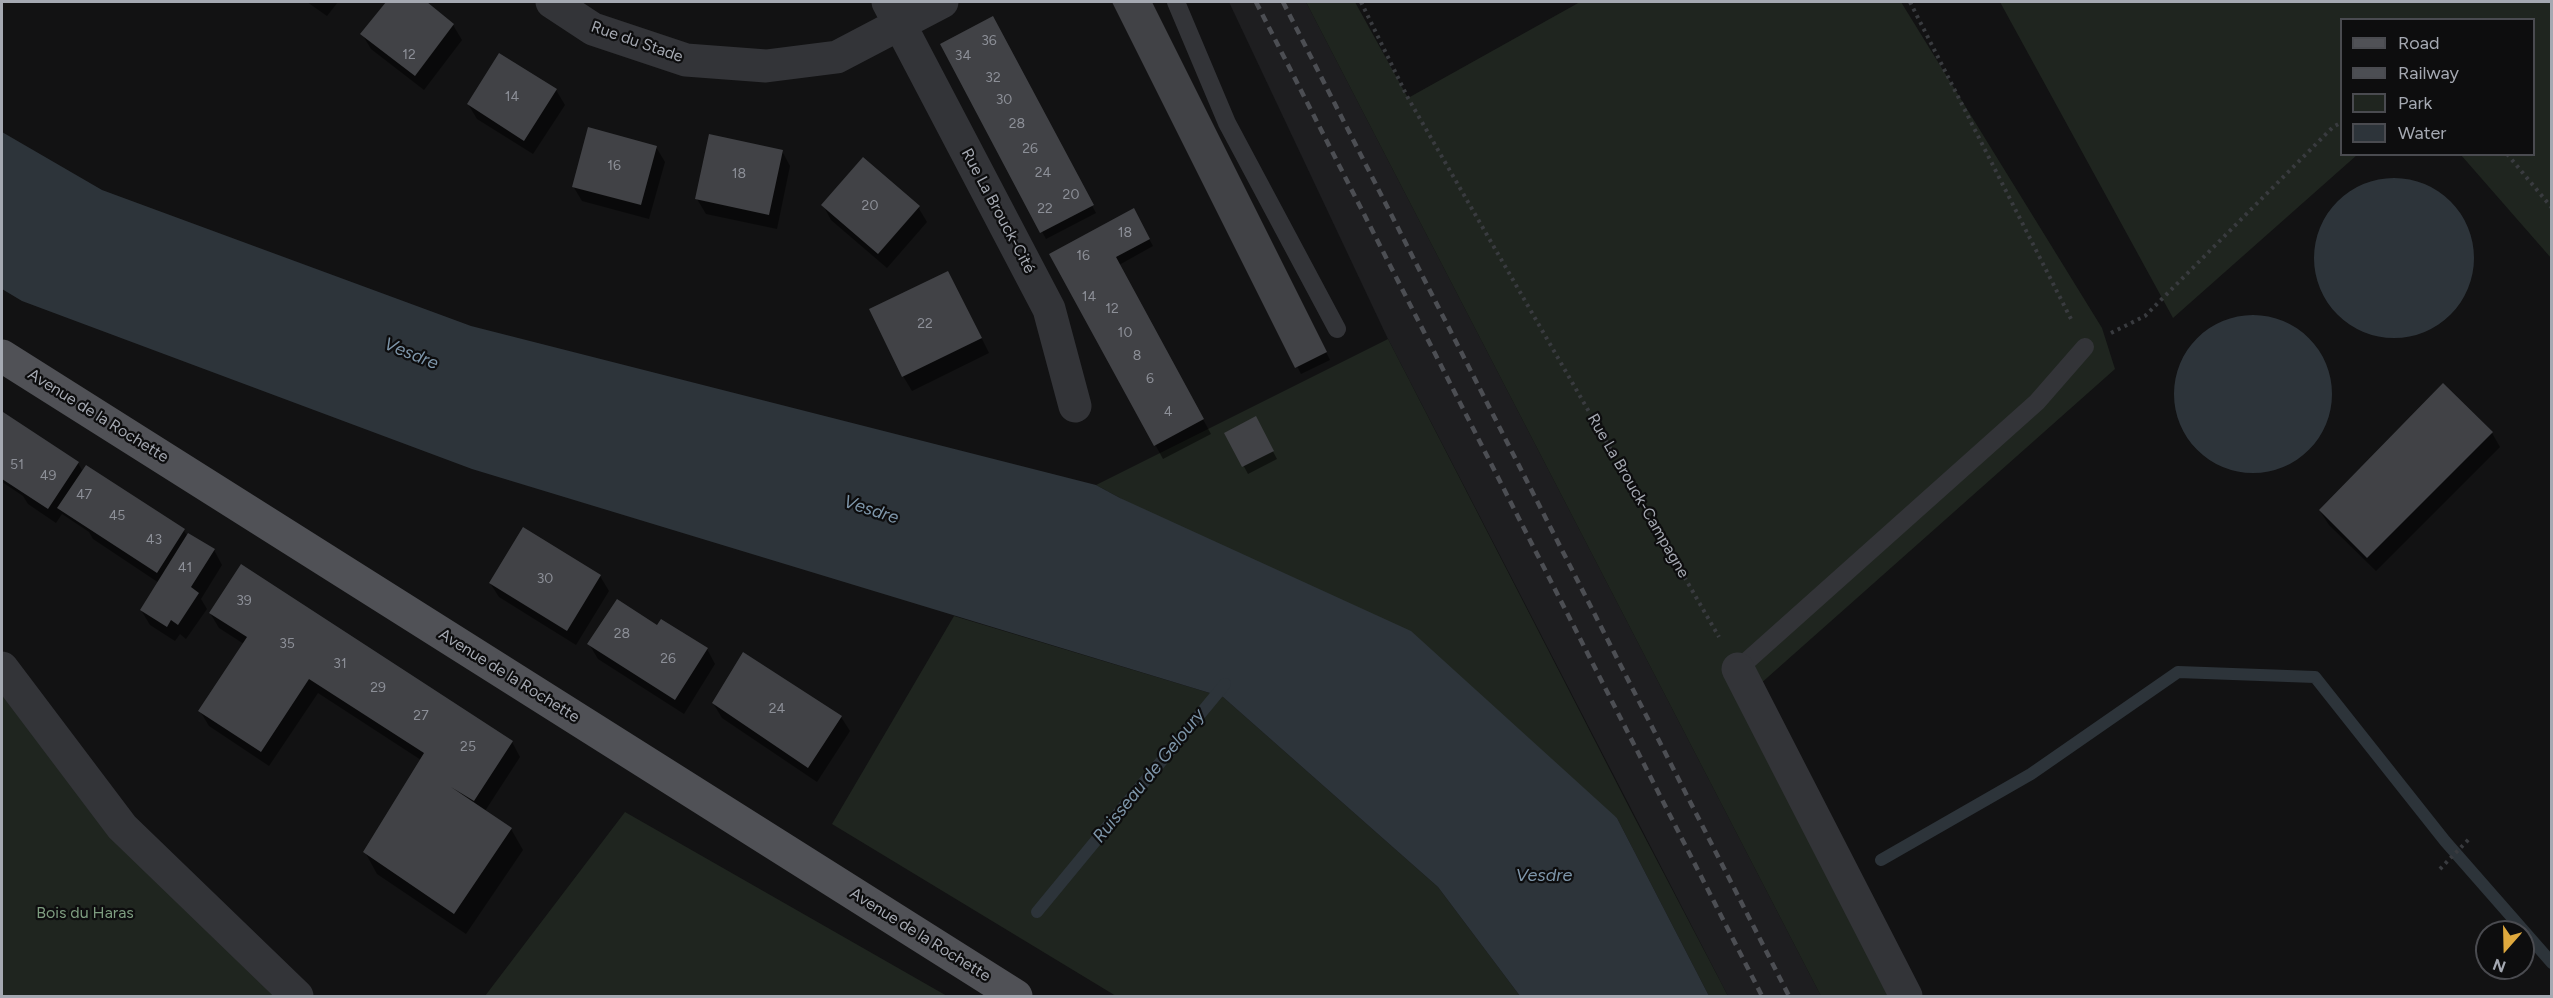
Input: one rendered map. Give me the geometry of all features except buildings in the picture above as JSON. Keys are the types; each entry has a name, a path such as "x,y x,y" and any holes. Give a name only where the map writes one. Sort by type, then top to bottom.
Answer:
{"main road":[{"name":"Avenue de la Rochette","path":"2,356 1016,996"}],"street":[{"name":"Rue du Stade","path":"552,2 593,29 686,60 766,66 837,57 894,13"},
{"path":"894,13 942,2"},
{"name":"Rue La Brouck-Cité","path":"894,13 1049,309 1075,406"},
{"path":"2,668 122,827 297,996"},
{"path":"1738,669 1906,996"}],"lane":[{"path":"1176,2 1227,123 1337,330"},
{"path":"1738,669 2037,402 2085,346"}],"path":[{"name":"Rue La Brouck-Campagne","path":"1361,2 1408,98 1738,669"},
{"path":"1911,2 2085,346 2145,316 2333,127 2340,123"},
{"path":"2510,156 2552,208"},
{"path":"2440,869 2470,838"}],"shaded area":[{"path":"1229,2 1306,2 1821,996 1728,996 1388,339"}],"green space":[{"path":"1306,2 1355,2 1408,98 1580,2 1901,2 2102,328 2115,369 1750,693 1905,996 1821,996"},
{"path":"2000,2 2551,2 2551,258 2462,156 2535,156 2535,18 2340,18 2340,156 2356,156 2173,318"},
{"path":"1388,339 1728,996 1709,996 1617,818 1120,498 1096,485"},
{"path":"954,616 1223,697 1438,887 1520,996 1116,996 832,824"},
{"name":"Bois du Haras","path":"2,692 306,996 2,996"},
{"path":"625,812 947,996 485,996"}],"water":[{"name":"Vesdre","path":"2,132 102,190 471,326 1096,485 1411,631 1617,818 1709,996 1520,996 1438,887 1223,697 472,469 22,301 2,289"},
{"path":"2394,178 2425,184 2451,201 2468,227 2474,258 2468,289 2451,315 2425,332 2394,338 2363,332 2337,315 2320,289 2314,258 2320,227 2337,201 2363,184"},
{"path":"2253,315 2268,316 2283,321 2297,328 2309,338 2319,350 2326,364 2331,379 2331,409 2326,424 2319,438 2309,450 2297,460 2283,467 2268,472 2253,473 2238,472 2223,467 2209,460 2197,450 2187,438 2180,424 2175,409 2174,394 2175,379 2180,364 2187,350 2197,338 2209,328 2223,321 2238,316"}],"waterway":[{"path":"1881,860 2031,774 2178,672 2315,677 2445,841 2552,963"},
{"name":"Ruisseau de Geloury","path":"1037,912 1225,684"}],"railway":[{"path":"1256,2 1762,996"},
{"path":"1283,2 1789,996"}]}
